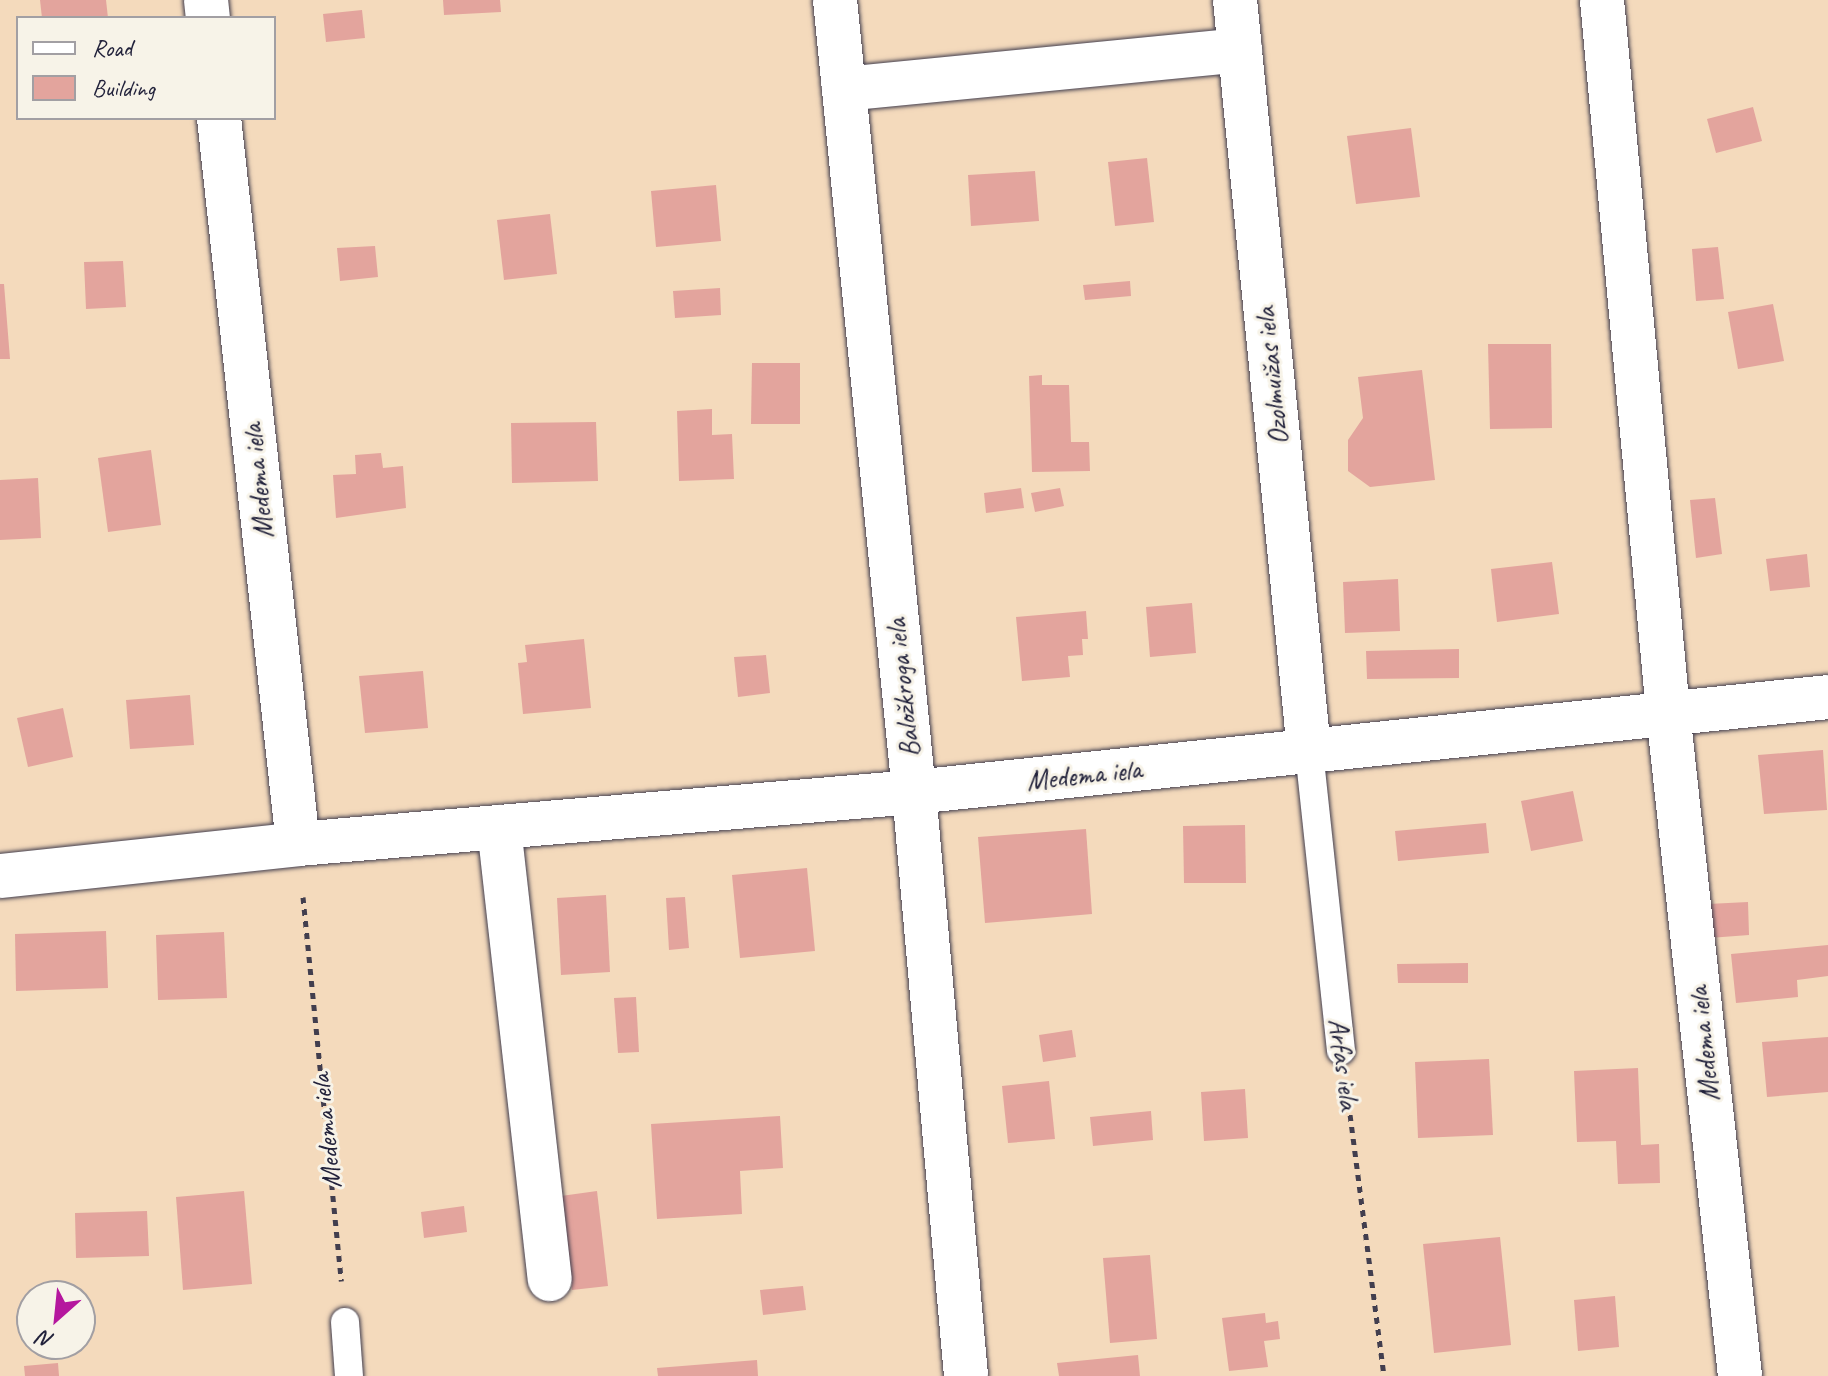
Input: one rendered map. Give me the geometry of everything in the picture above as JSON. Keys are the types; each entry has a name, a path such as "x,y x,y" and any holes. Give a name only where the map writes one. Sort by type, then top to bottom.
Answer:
{"street":[{"name":"Baložkroga iela","path":"835,0 914,792 966,1376"},
{"name":"Ozolmuižas iela","path":"1235,0 1309,751"},
{"path":"1602,0 1668,712"},
{"path":"844,89 1240,50"},
{"name":"Medema iela","path":"219,120 298,844"},
{"name":"Medema iela","path":"0,876 298,844 914,792 1828,697"},
{"name":"Medema iela","path":"1668,712 1740,1376"},
{"path":"499,827 550,1279"}],"lane":[{"name":"Arfas iela","path":"1309,751 1341,1050"},
{"path":"345,1322 349,1376"}],"path":[{"name":"Medema iela","path":"298,844 345,1322"},
{"name":"Arfas iela","path":"1341,1050 1384,1376"}],"building":[{"path":"40,0 106,0 108,16 42,16"},
{"path":"443,0 500,0 501,12 444,15"},
{"path":"362,10 365,38 326,42 323,14"},
{"path":"1753,107 1762,141 1716,153 1707,119"},
{"path":"1411,128 1420,197 1356,204 1347,136"},
{"path":"1147,158 1154,222 1115,226 1108,162"},
{"path":"1035,171 1039,221 971,226 968,175"},
{"path":"716,185 721,241 656,247 651,191"},
{"path":"550,214 557,274 504,280 497,220"},
{"path":"375,246 378,277 340,281 337,248"},
{"path":"1718,247 1724,299 1696,301 1692,249"},
{"path":"123,261 126,307 86,309 84,262"},
{"path":"1130,281 1131,296 1085,300 1083,285"},
{"path":"0,284 4,284 10,359 0,359"},
{"path":"720,288 721,315 675,318 673,291"},
{"path":"1773,304 1784,361 1738,369 1728,312"},
{"path":"1488,344 1551,344 1552,428 1490,429"},
{"path":"752,363 800,363 800,424 751,424"},
{"path":"1422,370 1435,480 1370,487 1348,471 1348,440 1363,418 1358,377"},
{"path":"1042,375 1042,385 1069,385 1071,442 1089,442 1090,471 1032,472 1029,376"},
{"path":"712,409 712,435 732,434 734,479 679,481 677,411"},
{"path":"596,422 598,481 512,483 511,423"},
{"path":"151,450 161,525 108,532 98,458"},
{"path":"381,453 383,468 403,466 406,508 336,518 333,475 356,474 355,455"},
{"path":"38,478 41,538 0,540 0,480"},
{"path":"1021,488 1024,508 986,513 984,493"},
{"path":"1060,488 1064,506 1035,512 1031,493"},
{"path":"1715,498 1722,554 1696,558 1690,500"},
{"path":"1807,554 1810,587 1770,591 1766,559"},
{"path":"1552,562 1559,614 1497,622 1491,569"},
{"path":"1398,579 1400,631 1345,633 1343,582"},
{"path":"1192,603 1196,653 1150,657 1146,607"},
{"path":"1086,611 1088,639 1082,639 1083,655 1068,656 1070,677 1022,681 1016,617"},
{"path":"584,639 591,708 523,714 518,663 527,662 525,645"},
{"path":"1459,649 1459,678 1367,679 1366,651"},
{"path":"766,655 770,693 738,697 734,657"},
{"path":"423,671 428,728 365,733 359,676"},
{"path":"190,695 194,745 130,749 126,700"},
{"path":"63,708 73,757 28,767 17,718"},
{"path":"1823,750 1827,810 1764,814 1758,755"},
{"path":"1573,791 1583,841 1531,851 1521,801"},
{"path":"1486,823 1489,853 1398,861 1395,831"},
{"path":"1245,825 1246,883 1184,883 1183,826"},
{"path":"1086,829 1092,914 985,923 978,837"},
{"path":"807,868 815,951 740,958 732,875"},
{"path":"606,895 610,972 561,975 557,898"},
{"path":"685,897 689,948 669,950 666,898"},
{"path":"1748,902 1749,935 1709,938 1708,904"},
{"path":"106,931 108,988 16,991 15,934"},
{"path":"224,932 227,998 158,1000 156,935"},
{"path":"1828,945 1828,976 1797,980 1798,997 1736,1003 1731,954"},
{"path":"1468,963 1468,983 1398,983 1397,964"},
{"path":"636,997 639,1052 618,1053 614,998"},
{"path":"1072,1030 1076,1057 1043,1062 1039,1035"},
{"path":"1828,1037 1828,1092 1767,1097 1762,1042"},
{"path":"1489,1059 1493,1135 1418,1138 1415,1062"},
{"path":"1638,1068 1641,1145 1659,1144 1660,1183 1618,1184 1616,1141 1577,1142 1574,1071"},
{"path":"1049,1081 1055,1139 1008,1143 1002,1086"},
{"path":"1245,1089 1248,1138 1204,1141 1201,1092"},
{"path":"1151,1111 1153,1140 1093,1146 1090,1117"},
{"path":"780,1116 783,1168 740,1171 742,1214 657,1219 651,1124"},
{"path":"244,1191 252,1284 183,1290 176,1197"},
{"path":"597,1191 608,1286 572,1290 561,1196"},
{"path":"464,1206 467,1232 424,1238 421,1212"},
{"path":"147,1211 149,1256 76,1258 75,1213"},
{"path":"1500,1237 1511,1345 1434,1353 1423,1244"},
{"path":"1150,1255 1157,1339 1110,1343 1103,1258"},
{"path":"803,1286 806,1310 763,1315 760,1290"},
{"path":"1615,1296 1619,1347 1578,1351 1574,1300"},
{"path":"1265,1313 1266,1323 1278,1321 1280,1339 1264,1341 1268,1367 1229,1371 1222,1318"},
{"path":"1138,1355 1140,1376 1059,1376 1057,1363"},
{"path":"757,1360 758,1376 658,1376 657,1368"},
{"path":"58,1363 59,1376 25,1376 24,1366"}]}
